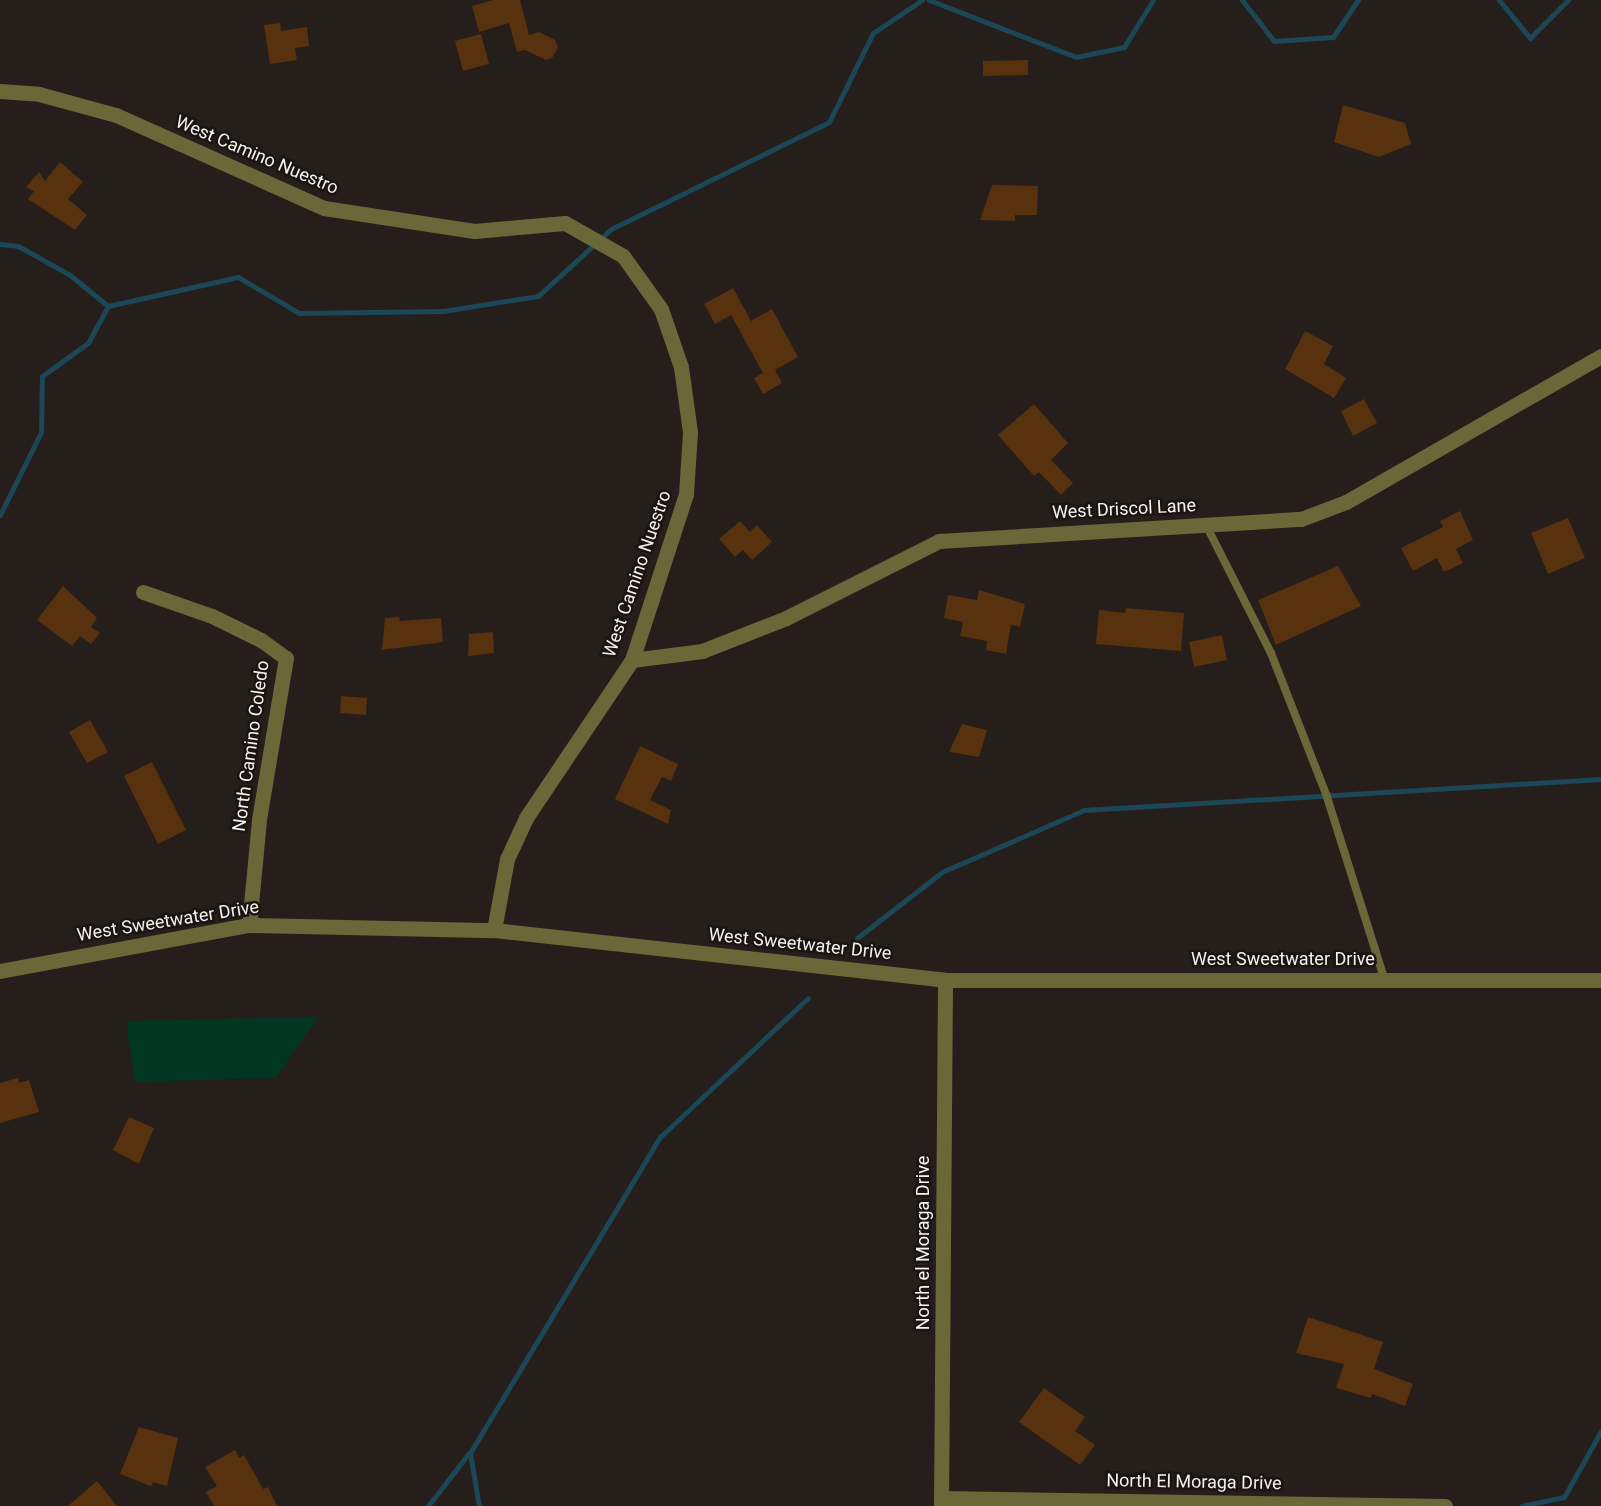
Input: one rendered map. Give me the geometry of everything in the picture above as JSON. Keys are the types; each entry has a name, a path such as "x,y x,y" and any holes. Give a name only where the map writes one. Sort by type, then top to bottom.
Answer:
{"street":[{"name":"West Camino Nuestro","path":"0,91 39,94 116,115 324,208 474,231 565,223 623,256 661,309 681,367 690,432 686,494 632,660 526,818 507,859 494,930"},
{"name":"West Driscol Lane","path":"632,660 702,651 723,643 786,618 939,541 1301,519 1346,502 1601,356"},
{"name":"North Camino Coledo","path":"143,592 212,616 261,640 286,658 259,820 249,925"},
{"name":"West Sweetwater Drive","path":"0,971 249,925 494,930 945,980 1384,978 1601,980"},
{"name":"North el Moraga Drive","path":"941,1502 945,980"},
{"name":"North El Moraga Drive","path":"941,1502 1445,1506"}],"lane":[{"path":"1206,524 1271,653 1327,797 1384,978"}],"green space":[{"path":"318,1017 276,1078 135,1082 126,1021"}],"building":[{"path":"493,0 520,0 529,35 539,32 555,40 558,48 552,58 546,60 525,50 517,52 509,23 479,32 472,6"},
{"path":"280,23 281,31 307,27 309,46 295,48 297,60 270,64 264,25"},
{"path":"481,34 489,64 463,71 455,41"},
{"path":"1028,60 1028,75 983,76 983,61"},
{"path":"1343,105 1405,123 1411,144 1379,157 1334,142"},
{"path":"60,162 83,182 68,199 87,215 75,230 28,199 34,191 26,187 39,172 45,181"},
{"path":"992,185 1038,186 1037,215 1015,215 1015,221 980,220"},
{"path":"733,288 751,321 772,309 798,357 775,370 782,383 763,394 754,378 763,373 731,315 715,324 704,304"},
{"path":"1305,331 1333,346 1324,364 1346,378 1334,398 1285,369"},
{"path":"1364,399 1377,423 1353,436 1341,411"},
{"path":"1034,404 1068,443 1051,460 1073,483 1061,495 1039,472 1034,476 998,435"},
{"path":"1460,511 1473,540 1456,549 1463,563 1444,572 1437,558 1413,571 1401,548 1443,527 1440,521"},
{"path":"1568,518 1585,558 1548,574 1531,533"},
{"path":"740,521 750,532 757,525 772,542 752,560 743,550 735,557 719,539"},
{"path":"1338,566 1361,606 1276,645 1258,600"},
{"path":"63,586 97,618 91,627 100,633 91,644 80,636 72,646 37,620"},
{"path":"979,590 1025,604 1020,627 1011,625 1006,654 986,650 987,641 960,636 963,622 944,618 948,595 977,600"},
{"path":"1126,608 1184,613 1181,651 1096,644 1099,610 1125,613"},
{"path":"399,617 400,621 441,618 443,642 382,650 385,618"},
{"path":"493,632 494,653 468,656 469,634"},
{"path":"1222,635 1227,660 1194,667 1189,642"},
{"path":"341,696 367,698 366,715 340,713"},
{"path":"90,720 108,752 87,763 69,732"},
{"path":"962,724 987,730 979,757 949,752"},
{"path":"640,746 678,764 671,781 662,777 650,800 671,810 668,824 615,799"},
{"path":"152,762 186,830 158,844 124,776"},
{"path":"18,1078 19,1083 29,1080 39,1112 0,1123 0,1083"},
{"path":"129,1117 154,1128 139,1164 113,1150"},
{"path":"1308,1317 1383,1342 1374,1369 1413,1384 1405,1406 1372,1394 1371,1398 1336,1388 1344,1364 1296,1353"},
{"path":"1044,1388 1085,1417 1075,1431 1095,1445 1080,1465 1019,1422"},
{"path":"139,1427 178,1438 167,1486 153,1482 151,1486 120,1474"},
{"path":"235,1450 239,1458 244,1455 263,1489 268,1487 277,1506 214,1506 206,1492 217,1486 205,1467"},
{"path":"97,1481 117,1506 68,1506"}],"waterway":[{"path":"0,515 41,432 42,376 88,343 108,306 238,277 299,313 443,311 538,296 611,229 829,122 873,33 922,0"},
{"path":"929,0 1076,57 1124,47 1153,0"},
{"path":"1242,0 1274,41 1333,37 1358,0"},
{"path":"1499,0 1530,38 1568,0"},
{"path":"0,244 18,246 70,275 108,306"},
{"path":"857,938 942,872 1084,810 1601,779"},
{"path":"479,1506 470,1453 660,1137 808,998"},
{"path":"1522,1506 1564,1497 1601,1431"},
{"path":"428,1506 469,1453"}]}
